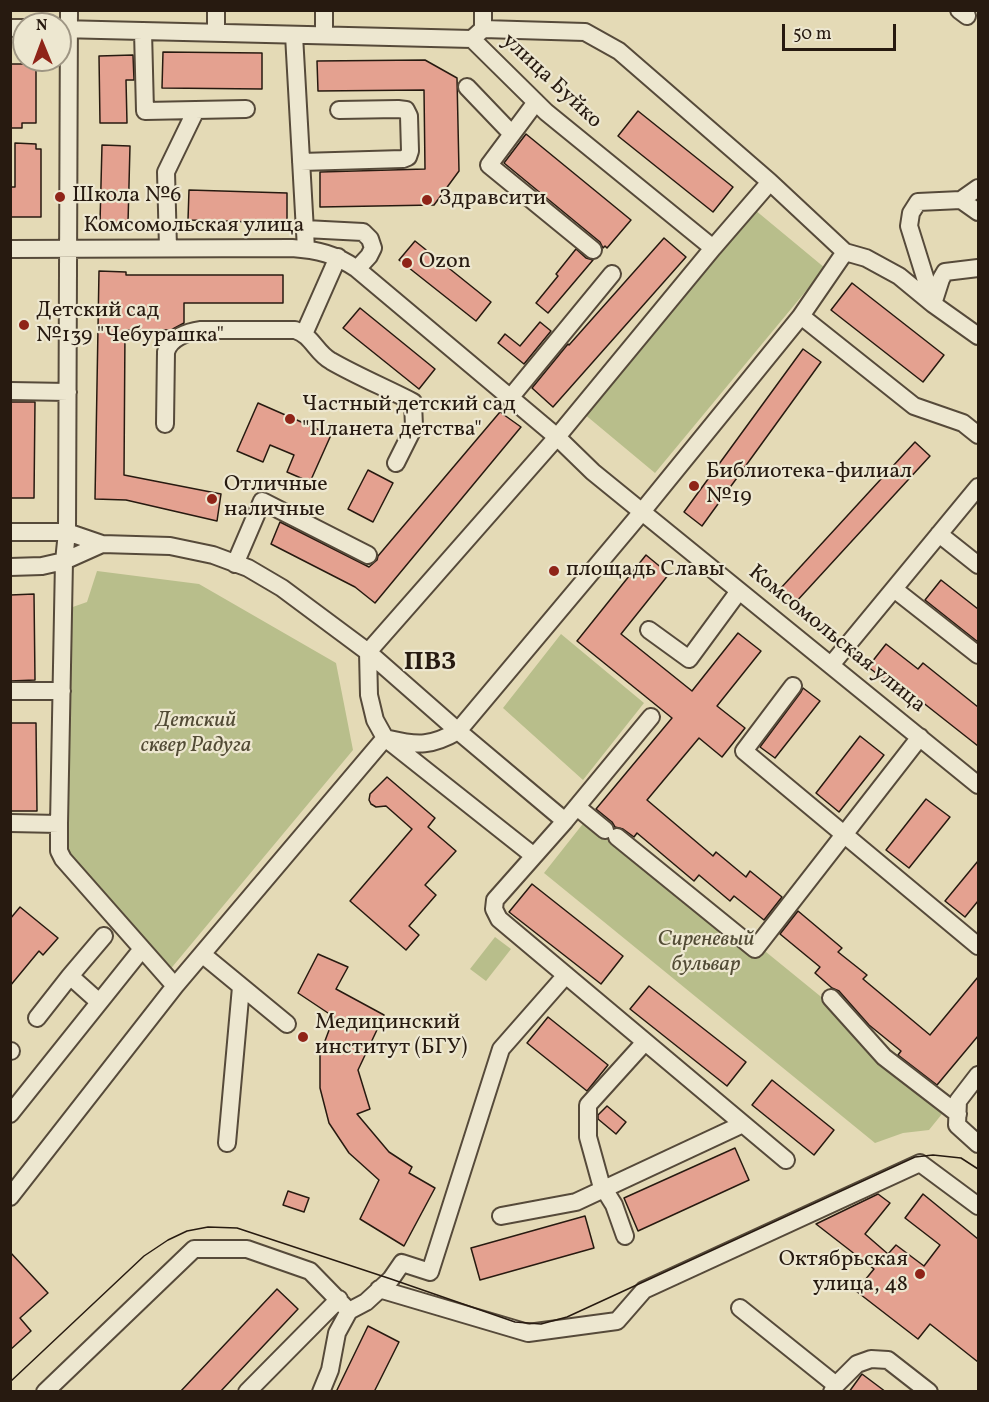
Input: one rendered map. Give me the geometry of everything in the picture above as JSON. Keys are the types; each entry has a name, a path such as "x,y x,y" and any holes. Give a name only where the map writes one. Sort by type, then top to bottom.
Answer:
{"street":[{"path":"216,10 216,32"},
{"path":"324,10 324,35"},
{"path":"483,10 478,34 585,32 619,51 770,182 845,252 866,258 899,276 978,336"},
{"name":"улица Буйко","path":"72,29 294,35 478,34 546,112 713,248"},
{"path":"142,31 145,111 246,109"},
{"path":"294,35 306,249"},
{"path":"66,72 68,249 67,532 64,561 59,851 63,859 175,986"},
{"path":"467,87 512,134"},
{"path":"536,102 489,165 592,250"},
{"path":"168,248 166,172 196,110"},
{"path":"301,162 408,157 410,152 409,116 406,110 339,110"},
{"path":"534,856 385,738 375,720 369,695 368,652 557,437 770,182"},
{"path":"933,304 909,226 911,213 918,202 961,200 978,188"},
{"path":"961,200 978,212"},
{"path":"305,229 363,232 370,239 373,248 357,269"},
{"name":"Комсомольская улица","path":"10,249 277,248 306,249 338,257 357,269 557,437 593,472 978,785"},
{"path":"385,738 407,743 430,744 444,740 458,731 801,316 845,252"},
{"path":"304,334 338,257"},
{"path":"933,304 945,272 978,268"},
{"path":"510,398 612,274"},
{"path":"801,316 914,406 963,423 978,435"},
{"path":"165,424 166,352 171,342 201,330 289,330 304,334 328,360 413,402 414,427 396,463"},
{"path":"10,392 68,392"},
{"path":"831,665 978,487"},
{"path":"235,564 262,501 368,555"},
{"path":"10,532 67,532 102,544 170,546 213,555 248,568 282,588 368,652 565,821"},
{"path":"939,534 978,565"},
{"path":"10,567 42,566 64,561 102,544"},
{"path":"894,589 978,655"},
{"path":"649,630 689,659 739,591"},
{"path":"793,686 744,751 843,834 975,937"},
{"path":"10,691 62,691"},
{"path":"651,717 577,807 495,900 494,909 499,919 786,1160"},
{"path":"12,1193 175,986 385,738"},
{"path":"577,807 755,949 920,738"},
{"path":"10,823 59,824"},
{"path":"37,1018 104,936"},
{"path":"10,1114 142,949"},
{"path":"202,954 287,1024"},
{"path":"247,1392 344,1305 366,1302 391,1279 402,1263 430,1272 501,1049 566,975"},
{"path":"70,976 99,1002"},
{"path":"227,1143 242,987"},
{"path":"831,998 884,1057 958,1120 978,1144"},
{"path":"625,1236 614,1205 601,1184 588,1137 588,1105 645,1041"},
{"path":"958,1120 958,1101 978,1075"},
{"path":"501,1216 576,1202 743,1124"},
{"path":"379,1290 528,1333 617,1321 644,1290 920,1163 978,1206"},
{"path":"45,1392 194,1249 247,1249 310,1271 344,1305"},
{"path":"321,1392 330,1370 344,1305"},
{"path":"740,1308 834,1388 857,1364 871,1359 888,1360 929,1392"}],"green space":[{"path":"749,205 825,268 655,473 583,413"},
{"name":"Детский сквер Радуга","path":"97,571 199,584 336,663 353,750 168,972 64,857 67,609 87,602"},
{"path":"561,634 644,703 583,780 503,708"},
{"name":"Сиреневый бульвар","path":"593,811 917,1075 946,1109 929,1130 903,1133 875,1143 544,873"},
{"path":"495,937 511,949 486,981 470,969"}],"building":[{"path":"163,52 262,53 262,89 162,88"},
{"path":"133,55 134,80 126,80 127,123 100,123 99,56"},
{"path":"425,60 457,78 459,171 434,205 320,207 320,172 425,169 424,90 318,91 317,61"},
{"path":"10,64 12,64 12,72 36,72 36,123 22,123 22,128 10,128"},
{"path":"638,111 733,187 713,212 618,136"},
{"path":"526,134 631,220 607,248 605,246 603,248 600,242 504,163"},
{"path":"15,143 36,144 36,149 41,149 41,217 10,217 10,187 15,187"},
{"path":"102,145 130,146 128,223 100,223"},
{"path":"189,190 287,193 287,223 188,220"},
{"path":"664,238 686,257 553,407 532,388 568,344"},
{"path":"415,241 491,302 476,321 399,260"},
{"path":"576,249 586,258 593,260 548,313 536,303"},
{"path":"99,271 126,272 126,275 283,275 283,303 184,303 184,323 171,330 125,330 124,475 221,494 217,521 126,500 95,499"},
{"path":"852,283 944,355 923,382 831,310"},
{"path":"360,308 435,369 419,389 343,328"},
{"path":"540,322 551,331 524,364 498,343 505,334 520,346"},
{"path":"803,349 821,362 702,526 684,512"},
{"path":"10,402 35,402 34,498 10,498"},
{"path":"258,403 331,435 310,482 287,472 294,455 270,445 263,462 237,451"},
{"path":"500,412 521,427 375,603 355,587 271,544 280,522 369,567"},
{"path":"915,442 930,456 795,603 780,589"},
{"path":"368,470 393,483 373,522 348,509"},
{"path":"646,555 669,574 621,634 692,691 738,633 761,651 717,706 745,728 722,757 699,738 647,800 713,856 716,852 746,877 750,871 782,897 764,920 734,896 730,901 699,875 694,881 637,833 634,837 623,829 615,827 596,809 672,718 577,641"},
{"path":"941,580 978,609 978,642 925,600"},
{"path":"34,594 35,680 10,681 10,595"},
{"path":"886,644 918,669 923,663 978,707 978,746 912,694 909,698 868,667"},
{"path":"803,688 820,701 775,758 760,747"},
{"path":"10,723 36,723 37,811 10,811"},
{"path":"860,736 884,755 839,812 816,793"},
{"path":"387,777 435,818 428,827 456,851 425,885 436,895 409,926 419,935 406,950 350,901 412,829 386,806 376,807 369,800 370,794"},
{"path":"926,799 950,817 909,868 886,850"},
{"path":"978,861 978,901 965,917 945,901"},
{"path":"532,884 623,956 601,984 509,912"},
{"path":"20,907 58,938 43,955 39,951 10,986 10,919"},
{"path":"798,911 842,948 838,952 867,975 863,979 930,1035 978,977 978,1036 937,1085 898,1055 901,1051 869,1025 839,991 815,973 820,967 780,934"},
{"path":"318,954 348,967 336,989 384,1015 358,1070 370,1109 357,1114 389,1152 412,1167 409,1173 435,1188 404,1246 360,1219 379,1180 349,1153 329,1123 320,1088 320,1054 334,1017 298,993"},
{"path":"649,986 746,1062 727,1086 630,1009"},
{"path":"548,1017 608,1065 587,1091 527,1043"},
{"path":"772,1080 834,1130 814,1155 752,1105"},
{"path":"607,1106 626,1122 616,1134 598,1119 598,1115"},
{"path":"735,1148 749,1180 638,1231 624,1198"},
{"path":"288,1191 309,1198 304,1212 283,1205"},
{"name":"Октябрьская улица, 48","path":"878,1194 890,1203 865,1234 888,1254 896,1245 924,1266 940,1245 905,1218 923,1194 978,1239 978,1362 930,1324 918,1339 856,1291 874,1269 816,1224"},
{"path":"585,1216 594,1248 480,1280 471,1248"},
{"path":"10,1252 48,1293 20,1318 31,1331 10,1350"},
{"path":"277,1289 298,1309 220,1392 180,1392"},
{"path":"368,1326 399,1342 374,1392 336,1392"},
{"path":"862,1374 886,1392 849,1392"}],"tram line":[{"path":"10,1382 144,1256 187,1231 208,1227 237,1228 515,1322 541,1324 567,1317 915,1157 933,1155 961,1158 978,1169"}],"place":[{"name":"Школа №6","path":"60,197"},
{"name":"Здравсити","path":"427,200"},
{"name":"Ozon","path":"407,263"},
{"name":"Детский сад №139 \"Чебурашка\"","path":"24,325"},
{"name":"Частный детский сад \"Планета детства\"","path":"290,419"},
{"name":"Библиотека-филиал №19","path":"694,486"},
{"name":"Отличные наличные","path":"212,499"},
{"name":"площадь Славы","path":"554,571"},
{"name":"Медицинский институт (БГУ)","path":"303,1037"},
{"name":"Октябрьская улица, 48","path":"920,1274"}],"district":[{"name":"ПВЗ","path":"430,664"}]}
